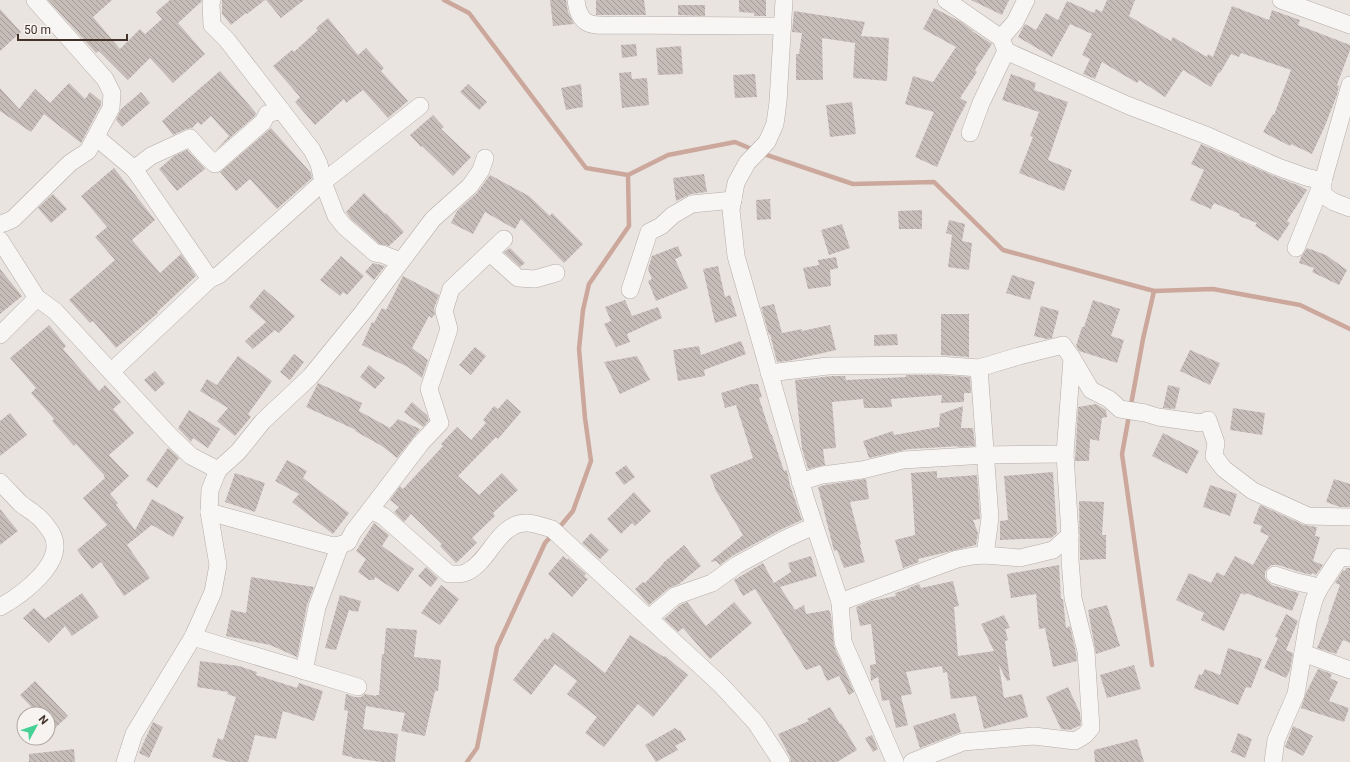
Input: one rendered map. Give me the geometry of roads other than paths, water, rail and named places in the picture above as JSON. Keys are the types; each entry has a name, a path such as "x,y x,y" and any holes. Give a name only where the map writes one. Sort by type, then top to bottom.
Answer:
{"street":[{"path":"0,224 13,219 70,163 88,151 111,108 112,93 105,79 35,0"},
{"path":"212,0 212,25 227,40 312,150 319,164 323,182 336,216 344,226 375,253 400,261"},
{"path":"576,0 577,11 584,20 594,26 783,26"},
{"path":"784,0 775,124 767,142 747,163 736,183 731,210 736,256 800,482 840,602 843,642 895,762"},
{"path":"946,0 1004,45 1127,105 1208,136 1278,167 1306,177 1323,181"},
{"path":"970,133 1004,45 1026,0"},
{"path":"1285,1 1350,25"},
{"path":"1296,248 1323,181 1350,86"},
{"path":"111,372 210,279 219,275 323,182 420,106"},
{"path":"134,169 151,156 190,138 215,164 263,122 266,114 281,110"},
{"path":"96,137 134,169 210,279"},
{"path":"125,762 134,734 193,637 213,592 218,565 209,512 210,490 218,470 238,452 262,421 310,377 363,312 432,219 470,186 481,170 485,158"},
{"path":"1323,181 1323,195 1334,202 1350,208"},
{"path":"630,290 649,232 661,226 673,215 692,204 733,200"},
{"path":"0,240 37,298 55,311 165,431 191,456 218,470"},
{"path":"209,512 333,546 348,542 353,532 421,443 440,423 429,389 449,329 444,311 451,289 504,240"},
{"path":"490,253 518,278 536,279 556,273"},
{"path":"0,335 37,298"},
{"path":"769,373 828,366 938,365 979,368 1062,345 1072,358 1091,390 1109,399 1120,410 1145,413 1158,417 1201,424 1208,420 1216,444 1214,456 1224,469 1253,491 1308,516 1350,517"},
{"path":"912,762 963,742 1034,736 1075,741 1085,735 1091,728 1086,651 1073,598 1070,560 1065,454 1072,358"},
{"path":"979,368 990,518 984,555"},
{"path":"800,482 822,475 862,470 903,460 986,455 1065,454"},
{"path":"0,482 22,505 37,515 53,537 55,549 53,558 46,570 9,602 0,607"},
{"path":"370,510 383,516 448,574 467,572 479,564 503,533 514,525 525,523 555,532 720,684 756,724 778,754 780,762"},
{"path":"649,618 675,596 712,583 737,565 786,538 814,526"},
{"path":"840,602 957,559 984,555 1020,558 1053,550 1070,535"},
{"path":"304,671 317,607 340,545"},
{"path":"1053,550 1070,560"},
{"path":"1273,762 1276,740 1296,694 1308,622 1314,600 1319,589 1340,557 1350,558"},
{"path":"1275,575 1311,585 1319,589"},
{"path":"193,637 358,687"},
{"path":"1303,653 1350,670"}],"waterway":[{"path":"444,0 469,13 586,168 628,175 668,155 735,142 754,150"},
{"path":"761,153 853,184 934,182 1003,250 1154,291 1213,289 1300,305 1350,329"},
{"path":"558,529 573,511 591,461 585,418 579,349 583,310 589,284 629,226 628,175"},
{"path":"1152,665 1122,454 1143,339 1154,291"},
{"path":"467,762 477,748 497,647 545,543 553,534"}]}
